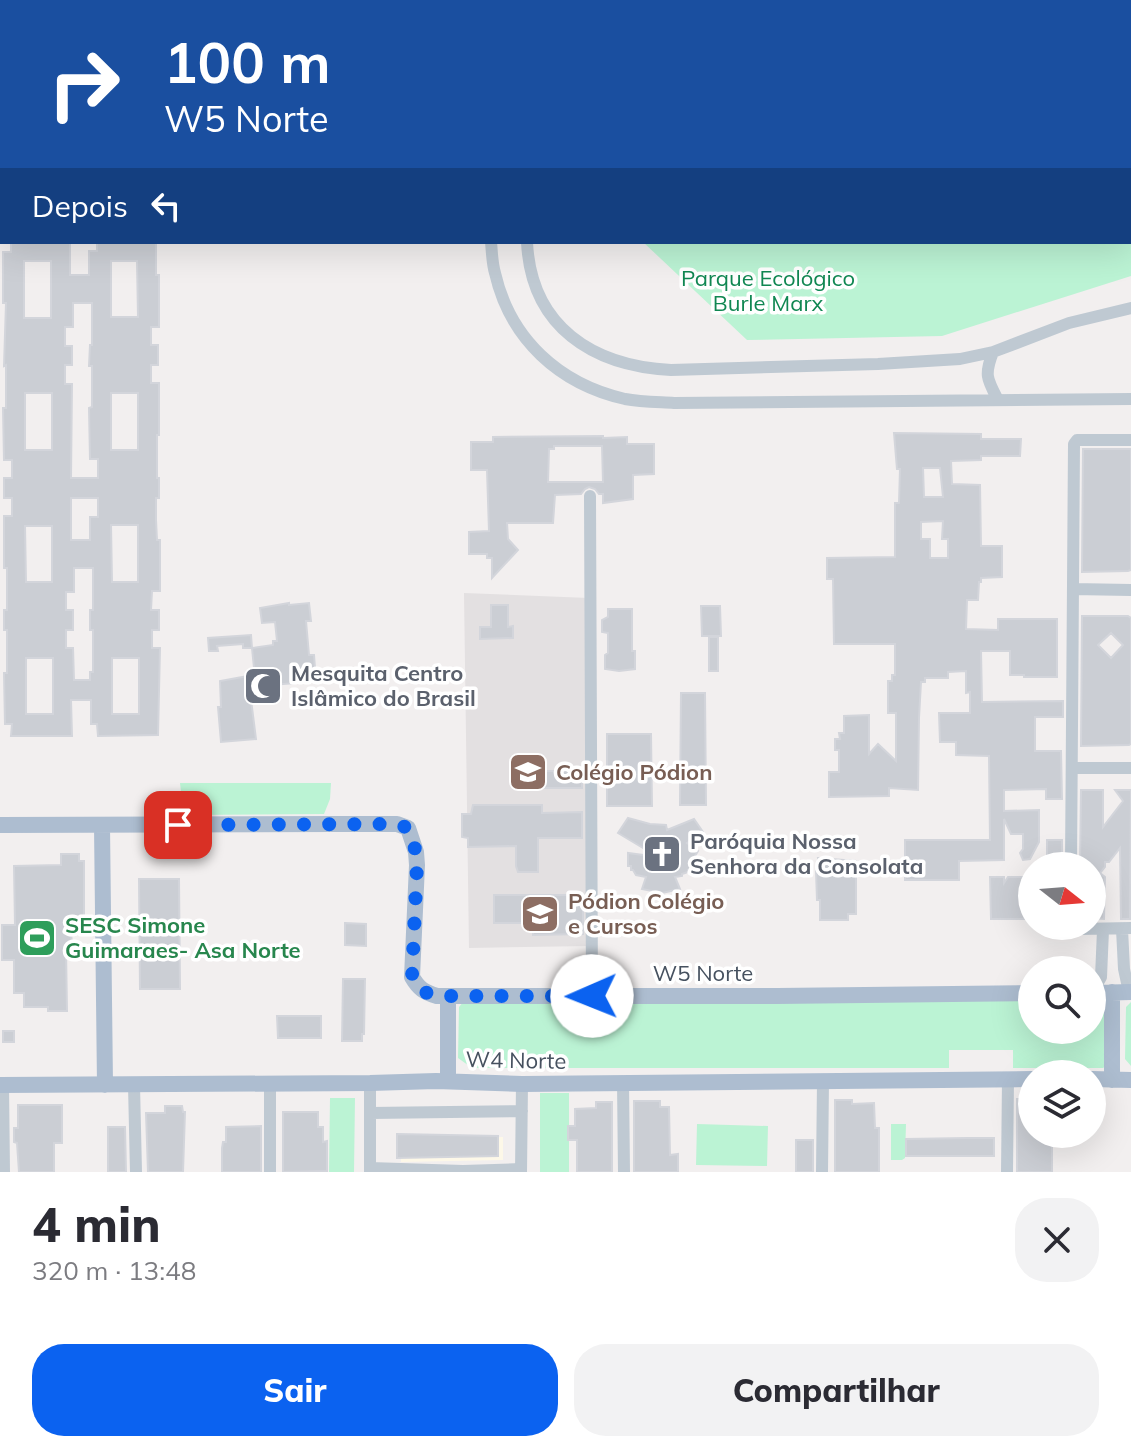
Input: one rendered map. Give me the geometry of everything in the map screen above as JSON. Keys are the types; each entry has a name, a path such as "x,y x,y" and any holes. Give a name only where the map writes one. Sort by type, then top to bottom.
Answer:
{"main road":[{"name":"W5 Norte","path":"0,825 397,824 408,828 417,865 412,977 424,992 448,997 1018,993"},
{"path":"102,826 105,1085"},
{"path":"1112,1080 1124,992"},
{"path":"448,997 448,1081"},
{"name":"W4 Norte","path":"2,1085 1018,1079"},
{"path":"1106,1080 1131,1080"}],"street":[{"path":"491,244 494,271 504,302 519,330 545,360 581,385 626,399 674,403 1131,399"},
{"path":"527,244 528,259 538,291 551,315 572,340 605,357 647,369 960,359 993,352 1069,323 1131,308"},
{"path":"993,352 986,370 998,400"},
{"path":"1071,852 1074,444 1077,440 1131,440"},
{"path":"590,496 592,996"},
{"path":"1073,589 1131,590"},
{"path":"1072,768 1131,768"},
{"path":"1106,930 1126,928 1124,992"},
{"path":"1106,970 1124,969"},
{"path":"1007,1172 1008,1079"},
{"path":"822,1172 823,1081"},
{"path":"623,1082 624,1172"},
{"path":"370,1083 370,1170 463,1172 521,1171 522,1084"},
{"path":"270,1084 270,1172"},
{"path":"2,1085 4,1172"},
{"path":"134,1085 136,1172"},
{"path":"370,1113 522,1111"}],"shaded area":[{"name":"Colégio Pódion","path":"464,593 589,598 591,946 469,948"},
{"path":"503,1137 503,1160 401,1162 400,1140"}],"green space":[{"name":"Parque Ecológico Burle Marx","path":"645,244 1131,244 1131,276 942,336 747,340"},
{"path":"180,783 331,783 330,799 324,814 188,815"},
{"path":"1018,1000 1018,1044 1106,1044 1106,1024 1108,1065 1106,1060 1018,1060 1018,1068 1013,1068 1013,1050 949,1050 949,1068 472,1068 458,1058 459,1007 464,1001"},
{"path":"1131,1002 1131,1066 1125,1059 1126,1007"},
{"path":"540,1093 569,1093 569,1172 540,1172"},
{"path":"330,1098 355,1098 354,1172 329,1172"},
{"path":"697,1124 768,1126 767,1166 696,1165"},
{"path":"891,1124 906,1124 905,1158 902,1160 891,1160"}],"building":[{"path":"11,244 70,244 70,275 89,275 89,251 97,251 97,244 156,244 159,327 151,327 151,345 158,345 158,365 151,365 151,383 159,383 159,498 156,498 156,520 157,540 160,540 160,591 152,591 151,610 159,610 159,630 152,630 152,648 160,648 158,735 98,736 97,724 91,724 91,700 71,700 72,736 11,736 12,724 5,724 7,630 4,630 4,610 7,610 7,568 4,568 4,516 12,516 12,498 4,498 4,478 12,478 12,460 4,460 6,303 3,303 3,252 11,252","holes":["24,261 51,261 51,318 24,318","111,261 137,261 138,317 111,317","73,303 92,303 90,459 98,459 98,478 71,478 72,384 65,384 65,365 72,365 72,346 65,346 65,327 73,327","25,393 52,393 52,450 25,450","111,393 138,393 138,450 111,450","71,498 98,498 98,517 90,517 90,540 71,540","111,525 138,525 138,582 112,582","25,526 52,526 52,582 26,582","74,568 93,568 93,610 90,610 93,672 90,672 90,680 74,680 73,648 66,648 66,630 73,630 73,610 66,610 66,592 74,592","26,658 53,658 53,714 26,714","112,658 139,658 139,714 112,714"]},
{"path":"894,433 981,434 981,439 1021,439 1020,456 981,456 981,460 951,461 952,484 980,485 981,546 1002,546 1002,577 981,578 978,600 967,600 966,629 998,630 998,619 1057,619 1057,677 1010,675 1010,651 981,651 982,702 1063,701 1063,717 1035,717 1035,751 1061,751 1062,799 1046,799 1046,789 1004,790 1004,811 1039,810 1039,842 1034,852 1021,852 1023,834 1011,834 1004,819 1004,860 959,861 959,880 905,880 905,840 990,840 989,756 956,755 956,742 940,742 939,713 970,713 966,671 948,672 948,678 925,678 925,682 921,682 918,790 889,788 889,796 829,797 829,772 839,772 839,750 835,750 835,739 840,739 839,733 844,733 844,716 869,715 869,754 878,744 896,761 896,713 888,713 888,681 892,681 892,675 895,675 895,644 834,644 833,579 827,579 827,558 895,557 895,503 899,503 900,469 897,469","holes":["923,468 940,468 943,497 924,497","943,521 942,539 948,539 948,558 930,558 930,539 921,539 921,522"]},
{"path":"493,437 627,437 627,444 654,444 654,474 633,475 633,499 603,503 603,494 589,487 581,494 555,495 553,523 507,523 508,539 518,550 492,578 492,558 487,558 487,554 469,554 469,532 489,531 487,470 471,470 471,442 493,442","holes":["554,446 602,446 603,482 548,482 549,449 554,449"]},
{"path":"1083,449 1131,449 1131,570 1082,572"},
{"path":"309,603 311,621 306,621 309,655 314,655 315,668 306,669 307,682 272,685 272,676 255,678 252,648 273,645 273,641 277,641 275,622 262,623 260,608"},
{"path":"491,605 508,605 508,627 513,626 513,638 480,639 480,627 491,627"},
{"path":"701,606 720,606 721,636 702,636"},
{"path":"608,609 632,609 635,669 605,669 608,633 602,632 602,620 608,617"},
{"path":"1082,616 1128,616 1131,618 1131,744 1081,746","holes":["1111,633 1123,645 1111,658 1098,645"]},
{"path":"251,635 252,648 243,648 243,644 217,646 218,651 209,651 208,638"},
{"path":"709,637 718,637 718,671 709,671"},
{"path":"248,676 256,739 221,742 218,707 221,707 220,681"},
{"path":"681,693 705,693 706,805 680,805"},
{"path":"607,734 651,734 652,806 607,806"},
{"path":"536,771 582,771 582,788 536,788"},
{"path":"1081,790 1103,790 1103,827 1123,801 1115,790 1131,790 1130,919 1121,919 1120,848 1109,862 1106,862 1106,852 1080,852"},
{"path":"473,805 542,805 542,813 582,812 582,838 538,838 538,872 518,872 516,846 468,847 468,838 462,837 462,814 471,814"},
{"name":"Paróquia Nossa Senhora da Consolata","path":"628,818 666,825 667,830 694,819 703,832 687,843 698,851 691,870 675,877 680,889 662,893 642,889 646,877 636,875 628,866 628,853 658,857 618,833"},
{"path":"1047,840 1062,840 1062,852 1047,852"},
{"name":"SESC Simone Guimaraes- Asa Norte","path":"61,854 79,854 79,861 84,861 84,925 71,927 72,949 66,949 67,1011 48,1011 48,1007 24,1007 24,993 14,993 14,960 2,960 2,925 15,925 14,866 61,865"},
{"path":"818,858 856,861 856,914 848,914 848,920 820,920 816,871 819,871"},
{"path":"990,877 1004,877 1004,883 1008,877 1018,877 1018,919 991,919"},
{"path":"139,879 179,879 180,989 140,989"},
{"name":"Pódion Colégio e Cursos","path":"494,895 583,895 583,934 533,935 533,923 494,923"},
{"path":"345,923 366,924 366,946 345,945"},
{"path":"343,979 365,979 362,1041 342,1041"},
{"path":"277,1016 321,1016 321,1038 278,1038"},
{"path":"3,1031 14,1031 14,1042 3,1042"},
{"path":"1018,1099 1018,1148 1052,1148 1052,1172 1017,1172"},
{"path":"835,1100 852,1100 852,1104 874,1103 875,1128 879,1128 879,1172 835,1172"},
{"path":"634,1101 660,1101 660,1107 669,1107 670,1155 678,1154 678,1172 634,1172"},
{"path":"596,1102 612,1102 612,1172 577,1172 577,1140 568,1140 568,1126 575,1126 575,1109 596,1108"},
{"path":"18,1105 62,1105 62,1143 54,1143 54,1172 19,1172 17,1143 14,1142 14,1128 18,1128"},
{"path":"165,1106 182,1106 185,1112 183,1172 148,1172 146,1113 165,1113"},
{"path":"283,1112 318,1112 318,1127 323,1127 323,1142 327,1141 327,1171 283,1172"},
{"path":"261,1126 261,1172 222,1172 226,1127"},
{"path":"108,1127 125,1127 126,1172 108,1172"},
{"path":"397,1134 498,1136 498,1156 397,1158"},
{"path":"994,1138 994,1156 906,1156 906,1139"},
{"path":"796,1140 813,1140 813,1172 796,1172"}],"place":[{"name":"Mesquita Centro Islâmico do Brasil","path":"263,686"},
{"name":"Colégio Pódion","path":"528,772"},
{"name":"Paróquia Nossa Senhora da Consolata","path":"662,854"},
{"name":"Pódion Colégio e Cursos","path":"540,914"},
{"name":"SESC Simone Guimaraes- Asa Norte","path":"37,938"}],"route":[{"path":"178,825 397,824 408,828 417,865 412,977 418,987 424,992 448,997 592,996"}]}
